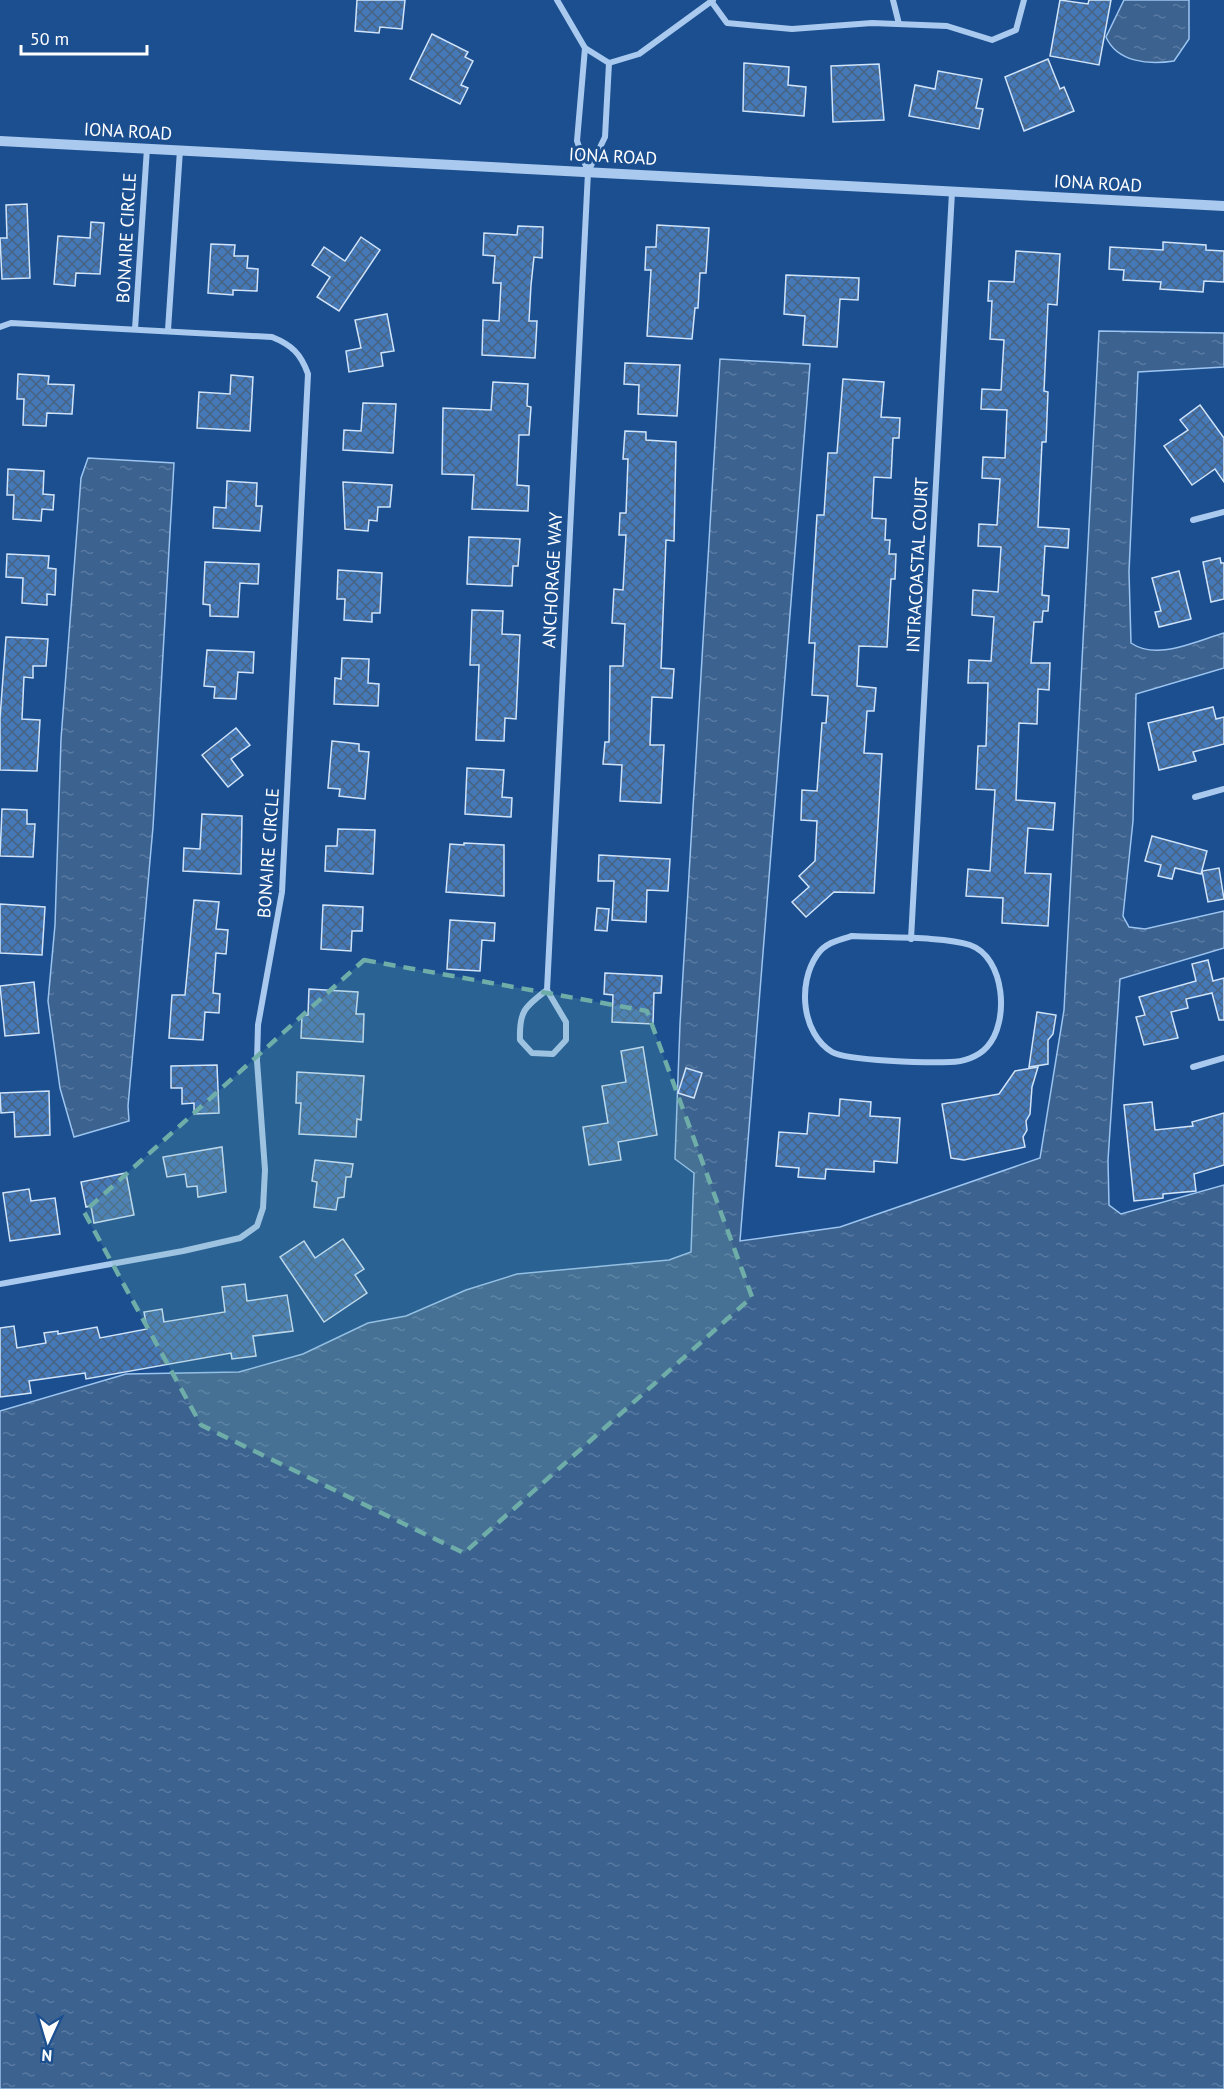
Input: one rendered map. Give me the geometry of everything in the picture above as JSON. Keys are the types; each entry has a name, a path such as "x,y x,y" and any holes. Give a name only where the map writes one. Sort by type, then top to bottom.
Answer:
{"street":[{"path":"557,0 585,48 609,63 639,54 712,1 727,23 792,28 872,22 947,26 992,40 1016,30 1024,0"},
{"path":"893,0 900,24"},
{"path":"585,48 577,141 588,172"},
{"path":"588,172 605,137 609,63"},
{"name":"IONA ROAD","path":"0,141 1224,206"},
{"name":"BONAIRE CIRCLE","path":"135,329 147,148"},
{"path":"168,330 180,150"},
{"name":"ANCHORAGE WAY","path":"547,990 588,172"},
{"name":"INTRACOASTAL COURT","path":"911,939 952,192"},
{"name":"BONAIRE CIRCLE","path":"0,327 11,323 272,337 289,344 296,350 302,357 308,374 282,892 258,1025 257,1061 265,1180 263,1208 256,1226 240,1238 183,1251 0,1284"},
{"path":"1193,520 1224,512"},
{"path":"1195,797 1224,789"},
{"path":"852,936 911,939 970,945 987,955 998,974 1000,992 997,1030 987,1047 971,1059 951,1062 853,1057 835,1054 819,1043 809,1027 806,1007 809,970 817,954 832,942 852,936"},
{"path":"547,990 566,1022 566,1040 553,1054 532,1053 520,1040 519,1020 531,1002 547,990"},
{"path":"1193,1067 1224,1058"}],"highlighted area":[{"path":"364,960 647,1011 752,1297 464,1553 201,1425 84,1212"}],"water":[{"path":"1124,0 1189,0 1189,39 1174,61 1134,60 1125,57 1111,45 1106,37"},
{"path":"1099,331 1224,333 1224,367 1138,372 1129,572 1131,643 1141,648 1164,650 1224,633 1224,668 1136,694 1133,821 1123,916 1129,927 1145,929 1224,911 1224,948 1120,979 1108,1160 1109,1205 1121,1214 1224,1185 1224,2089 0,2089 0,1411 126,1374 239,1372 303,1354 368,1323 406,1316 466,1290 517,1274 669,1260 691,1252 694,1173 675,1159 680,1024 720,359 810,364 740,1241 840,1227 1040,1158 1064,1010"},
{"path":"88,458 174,463 153,827 128,1106 129,1121 74,1137 60,1088 48,1001 55,925 61,739 81,478"}],"building":[{"path":"357,0 405,0 402,29 380,27 379,33 355,31"},
{"path":"1060,0 1088,4 1089,0 1111,0 1099,65 1050,56"},
{"path":"432,34 468,52 465,57 473,61 461,85 468,88 460,104 410,79"},
{"path":"1048,59 1060,89 1064,87 1074,111 1024,131 1005,77"},
{"path":"744,63 789,67 788,85 806,87 804,116 743,111"},
{"path":"879,64 884,120 833,122 831,66"},
{"path":"938,71 982,79 976,108 983,109 979,129 909,116 915,85 935,89"},
{"path":"27,204 30,278 2,279 0,238 7,238 6,205"},
{"path":"91,222 104,223 100,274 76,273 75,286 54,284 58,236 90,238"},
{"path":"657,225 709,228 706,273 700,273 698,308 695,308 692,339 647,336 651,270 645,270 646,247 656,247"},
{"path":"518,226 543,227 542,258 534,257 531,285 529,321 537,321 535,358 482,355 483,320 499,321 501,283 493,283 495,256 483,255 484,233 517,235"},
{"path":"361,237 380,250 339,311 317,297 330,277 312,265 324,247 345,261"},
{"path":"1163,242 1206,245 1206,250 1224,251 1224,282 1204,281 1203,292 1160,289 1161,282 1123,280 1124,270 1109,269 1110,247 1163,250"},
{"path":"211,244 235,245 234,256 248,256 247,268 258,269 257,291 233,290 233,295 208,293"},
{"path":"1016,251 1060,254 1057,305 1048,304 1044,391 1048,392 1046,442 1042,442 1038,527 1069,529 1068,548 1045,546 1042,595 1049,596 1048,611 1043,611 1042,622 1034,622 1031,663 1050,663 1049,690 1038,689 1037,724 1019,723 1016,800 1055,803 1053,830 1028,828 1025,873 1051,874 1048,926 1002,923 1003,898 966,896 968,869 990,871 995,790 976,789 978,746 986,746 988,683 968,683 969,660 991,661 994,617 972,615 973,590 998,592 1001,547 978,546 979,524 997,525 1000,479 982,478 983,457 1005,458 1007,410 981,409 982,389 1001,390 1004,340 990,339 992,301 988,301 989,281 1014,282"},
{"path":"786,275 859,278 858,300 840,299 837,347 803,345 805,316 784,314"},
{"path":"387,314 394,351 381,353 383,366 349,372 346,351 361,348 355,320"},
{"path":"625,363 680,365 677,416 638,414 639,385 624,384"},
{"path":"18,374 49,376 48,384 74,385 72,414 47,413 46,426 23,425 24,399 17,399"},
{"path":"231,375 253,377 250,431 197,428 199,392 230,394"},
{"path":"843,379 884,382 881,417 900,418 899,438 893,438 891,478 874,477 872,518 886,519 885,540 890,540 889,554 896,554 895,579 891,579 887,647 859,646 857,686 876,688 874,711 867,711 864,753 882,754 874,893 834,892 806,917 792,902 809,887 799,876 815,861 817,821 801,820 802,790 817,791 822,723 826,723 828,696 812,695 815,643 809,643 817,515 824,515 828,453 837,453"},
{"path":"493,382 528,384 527,406 531,407 529,435 519,435 517,485 529,486 528,511 472,509 474,475 442,474 443,408 491,410"},
{"path":"363,403 396,404 393,453 343,450 344,430 361,431"},
{"path":"1200,405 1224,438 1224,482 1215,469 1192,485 1164,446 1188,430 1180,420"},
{"path":"625,431 646,432 646,440 676,442 674,541 666,540 661,668 674,669 672,698 652,697 650,745 664,745 661,803 620,801 622,765 603,764 605,742 609,742 610,666 623,666 625,624 612,623 614,589 623,590 626,535 619,535 620,513 626,513 628,459 623,459"},
{"path":"8,469 44,471 43,494 54,495 53,510 42,509 41,521 13,519 14,495 7,495"},
{"path":"227,481 257,483 256,506 262,506 260,531 213,528 214,507 226,508"},
{"path":"343,482 392,485 390,507 378,507 377,521 369,520 368,531 345,529"},
{"path":"469,537 520,539 518,566 513,566 512,586 467,584"},
{"path":"7,554 49,556 48,568 56,569 55,595 47,594 47,605 22,603 23,578 6,577"},
{"path":"1220,558 1221,563 1224,563 1224,599 1211,602 1203,562"},
{"path":"205,562 259,564 258,584 240,583 238,617 210,616 210,605 203,604"},
{"path":"338,570 382,573 380,613 372,613 372,622 344,620 345,599 337,599"},
{"path":"1179,571 1191,619 1159,627 1155,612 1161,611 1152,578"},
{"path":"472,610 503,611 502,634 520,635 516,719 505,718 504,741 476,740 479,665 470,665"},
{"path":"6,637 48,639 46,666 33,666 33,678 24,677 22,719 40,720 37,771 0,770 0,718"},
{"path":"207,650 254,652 253,673 238,672 236,699 214,698 215,687 204,686"},
{"path":"342,658 369,659 368,683 379,684 378,706 334,704 335,678 341,679"},
{"path":"1213,707 1216,719 1224,717 1224,744 1193,752 1196,761 1159,770 1148,723"},
{"path":"236,728 250,745 231,759 243,775 228,787 202,755"},
{"path":"332,741 359,744 359,751 369,752 365,799 339,796 340,789 328,788"},
{"path":"467,768 504,770 502,797 512,798 511,817 465,814"},
{"path":"2,809 27,810 27,824 35,824 33,857 0,856"},
{"path":"202,814 242,816 241,874 183,871 184,848 200,849"},
{"path":"338,829 375,830 373,874 325,871 326,846 337,846"},
{"path":"1152,836 1207,851 1201,874 1175,868 1172,879 1158,876 1161,865 1145,861"},
{"path":"464,843 504,845 504,896 446,892 450,844 464,845"},
{"path":"599,855 670,859 668,891 647,890 646,922 612,920 614,881 598,881"},
{"path":"1219,868 1224,899 1208,902 1202,871"},
{"path":"194,900 219,902 216,929 228,930 226,954 216,953 213,993 220,994 219,1013 205,1012 203,1040 169,1038 172,995 185,995"},
{"path":"0,904 45,907 42,955 0,953"},
{"path":"323,905 363,907 362,931 352,931 351,951 321,949"},
{"path":"597,908 609,909 607,931 595,930"},
{"path":"450,920 495,923 494,941 482,940 480,971 447,969"},
{"path":"1208,960 1213,981 1224,978 1224,1020 1219,1020 1212,993 1186,999 1188,1008 1171,1012 1178,1038 1144,1045 1136,1017 1145,1015 1139,997 1196,981 1192,964"},
{"path":"605,973 662,976 661,993 654,993 653,1024 612,1022 613,995 604,994"},
{"path":"34,982 39,1033 5,1036 0,986"},
{"path":"309,989 358,992 356,1014 364,1014 363,1042 301,1038 302,1015 308,1015"},
{"path":"1037,1012 1056,1015 1053,1034 1048,1040 1048,1064 1029,1067"},
{"path":"643,1047 657,1135 618,1142 621,1160 589,1165 583,1127 608,1123 602,1086 626,1082 621,1051"},
{"path":"217,1065 219,1113 194,1114 194,1103 182,1104 182,1088 171,1088 171,1066"},
{"path":"1038,1067 1032,1087 1030,1114 1026,1121 1027,1130 1023,1137 1025,1147 964,1160 951,1158 942,1104 999,1094 1015,1071"},
{"path":"686,1068 702,1073 694,1098 678,1093"},
{"path":"297,1072 364,1076 361,1120 357,1119 356,1137 299,1134 301,1103 296,1103"},
{"path":"49,1091 50,1135 15,1137 14,1112 1,1113 0,1093"},
{"path":"840,1099 871,1102 870,1116 900,1118 897,1163 874,1161 874,1172 826,1169 825,1179 798,1177 799,1168 776,1166 779,1132 807,1134 809,1113 839,1116"},
{"path":"1152,1102 1155,1130 1193,1126 1192,1122 1224,1113 1224,1165 1194,1174 1196,1191 1163,1194 1163,1198 1134,1201 1124,1105"},
{"path":"222,1147 226,1192 198,1197 197,1186 187,1187 185,1174 167,1177 163,1157"},
{"path":"315,1160 353,1164 351,1177 346,1177 344,1197 338,1198 336,1210 314,1207 317,1182 312,1181"},
{"path":"126,1173 134,1215 94,1223 91,1206 86,1207 81,1182"},
{"path":"29,1189 31,1201 55,1198 60,1234 10,1241 3,1193"},
{"path":"343,1239 364,1269 355,1275 367,1293 324,1322 280,1257 304,1241 315,1258"},
{"path":"245,1284 247,1301 287,1295 293,1331 253,1336 256,1356 232,1359 231,1353 86,1379 85,1373 29,1381 31,1393 0,1397 0,1328 14,1326 17,1348 46,1343 44,1333 58,1331 58,1334 97,1327 100,1338 147,1329 144,1312 162,1309 164,1322 225,1312 222,1287"}]}
